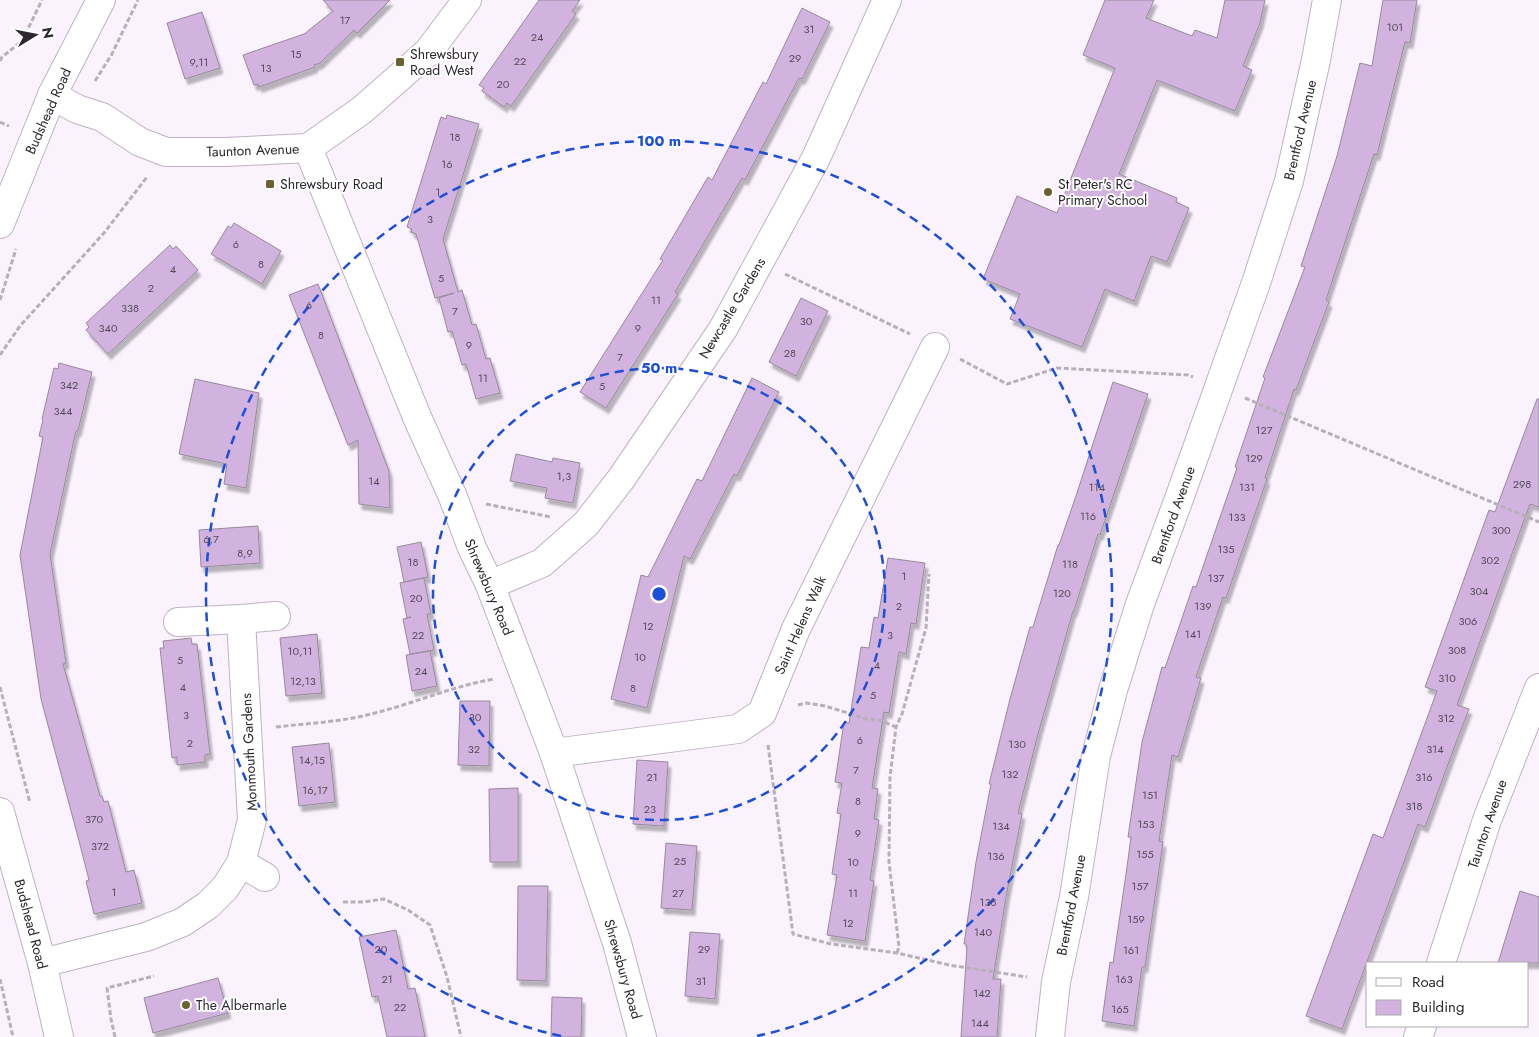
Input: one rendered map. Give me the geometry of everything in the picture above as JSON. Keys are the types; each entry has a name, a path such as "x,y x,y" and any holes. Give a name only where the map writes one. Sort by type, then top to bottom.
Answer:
{"street":[{"name":"Budshead Road","path":"9,233 52,94 101,0"},
{"name":"Taunton Avenue","path":"52,94 78,109 102,117 140,142 166,152 226,152 308,148 362,110 428,52 467,0"},
{"name":"Newcastle Gardens","path":"490,584 542,563 586,524 621,479 723,329 816,158 887,0"},
{"name":"Brentford Avenue","path":"1050,1037 1056,982 1074,897 1096,756 1113,690 1140,604 1256,283 1288,181 1316,60 1327,0"},
{"name":"Shrewsbury Road","path":"308,148 417,417 453,497 472,548 490,584 554,753 617,943 642,1037"},
{"name":"Saint Helens Walk","path":"762,713 796,629 935,346"},
{"path":"178,622 276,616"},
{"name":"Monmouth Gardens","path":"42,963 146,937 183,922 208,905 225,888 241,863 252,820 241,619"},
{"name":"Taunton Avenue","path":"1441,962 1487,820 1539,688"},
{"path":"554,753 738,729 762,713"},
{"name":"Budshead Road","path":"0,812 42,963 59,1037"},
{"path":"241,863 265,877"}],"path":[{"path":"0,62 2,57 22,41 42,0"},
{"path":"78,109 112,54 138,0"},
{"path":"0,355 20,326 104,234 166,152"},
{"path":"0,300 9,233"},
{"path":"760,261 894,327"},
{"path":"935,346 1007,384 1058,368 1188,375 1539,522"},
{"path":"453,497 586,524"},
{"path":"897,954 899,947 889,862 890,777 896,727 902,714 926,628 929,574"},
{"path":"282,726 374,714 472,684 492,680"},
{"path":"0,687 4,702"},
{"path":"896,727 879,720 867,720 825,706 806,703 762,713 793,934 831,944 1056,982"},
{"path":"343,902 384,899 408,910 430,925 446,977 461,1037"},
{"path":"115,1037 107,988 154,976"},
{"path":"0,979 13,1037"}],"building":[{"path":"323,0 390,0 357,33 354,30 320,63 314,65 315,67 259,87 258,84 254,85 243,55 304,34 333,11"},
{"path":"539,0 580,0 572,11 576,14 511,106 507,103 504,107 482,91 484,88 479,85"},
{"path":"1105,0 1154,0 1146,18 1192,36 1195,30 1217,38 1225,0 1265,0 1260,23 1243,66 1252,70 1235,111 1157,80 1119,174 1177,198 1176,202 1189,208 1167,262 1151,256 1134,301 1105,289 1082,347 1010,319 1020,294 983,279 1017,196 1057,213 1115,68 1083,55"},
{"path":"1383,0 1417,0 1410,43 1405,42 1377,155 1374,154 1326,300 1329,302 1296,390 1294,389 1265,478 1267,479 1226,598 1223,597 1196,677 1201,678 1178,757 1172,755 1159,841 1163,842 1145,967 1142,967 1134,1026 1102,1021 1110,962 1113,963 1127,867 1131,837 1128,837 1142,742 1162,667 1165,668 1193,586 1196,587 1237,468 1235,467 1265,378 1263,377 1305,267 1301,266 1337,156 1360,63 1372,66"},
{"path":"802,8 830,22 802,79 799,78 745,180 742,178 675,292 678,294 606,408 580,392 663,260 660,259 708,177 712,180 763,82 766,84"},
{"path":"202,12 220,68 185,79 167,23"},
{"path":"447,115 479,124 443,239 458,292 462,290 472,325 476,324 486,359 490,358 500,393 476,399 466,364 462,365 452,331 448,332 439,298 454,293 435,298 416,234 407,227 441,117 446,119"},
{"path":"234,223 281,251 262,284 211,254 228,226 231,228"},
{"path":"170,245 173,249 176,246 198,270 108,354 86,330 89,327 86,323"},
{"path":"318,284 389,471 390,508 359,504 358,440 348,445 289,295"},
{"path":"801,298 828,311 796,376 769,362"},
{"path":"59,363 92,372 78,431 76,431 73,444 50,554 66,663 63,664 100,796 102,796 104,802 108,801 126,872 134,870 142,903 94,914 86,881 89,880 41,699 20,555 43,437 39,436 42,419 54,368 58,369"},
{"path":"752,378 779,392 737,476 734,474 690,559 684,556 647,708 611,699 641,575 648,577 697,479 702,481"},
{"path":"195,379 259,393 246,488 224,484 227,464 179,454"},
{"path":"1113,382 1148,394 1100,535 1098,534 1073,611 1018,813 1022,814 993,979 1001,979 997,1037 961,1037 967,947 964,944 976,862 991,784 989,784 1030,627 1033,627 1058,545"},
{"path":"1537,399 1539,399 1539,507 1530,504 1457,705 1469,709 1425,827 1418,824 1342,1029 1306,1016 1373,834 1383,838 1437,691 1425,687 1489,510 1495,512"},
{"path":"516,454 552,462 553,458 580,463 573,503 545,498 547,488 510,481"},
{"path":"258,526 260,563 201,567 199,530"},
{"path":"421,542 428,577 404,582 397,547"},
{"path":"888,558 925,563 916,624 911,623 906,654 899,652 889,713 884,712 872,788 878,789 874,819 879,820 870,880 874,881 865,941 827,935 837,875 832,874 841,814 837,813 842,783 835,782 844,722 849,723 861,647 869,648 874,617 878,618"},
{"path":"424,578 431,614 427,614 434,650 410,654 403,619 407,618 400,583"},
{"path":"317,634 322,693 286,696 280,638"},
{"path":"191,638 192,644 197,644 210,754 205,755 205,762 177,765 177,757 172,758 160,648 164,648 163,641"},
{"path":"430,651 437,686 412,691 406,655"},
{"path":"460,701 490,701 489,766 458,765"},
{"path":"329,743 335,802 299,806 292,747"},
{"path":"637,760 668,762 664,826 633,824"},
{"path":"518,788 518,862 490,862 489,789"},
{"path":"666,843 697,846 692,910 661,908"},
{"path":"518,886 548,886 546,981 517,980"},
{"path":"1520,891 1539,897 1539,963 1498,962"},
{"path":"396,930 408,989 415,988 425,1037 387,1037 378,996 372,997 359,937"},
{"path":"690,932 720,934 715,999 685,996"},
{"name":"The Albermarle","path":"218,978 228,1013 153,1033 144,998"},
{"path":"552,997 582,998 581,1037 551,1037"}],"place":[{"name":"Shrewsbury Road West","path":"400,62"},
{"name":"Shrewsbury Road","path":"270,184"},
{"name":"St Peter's RC Primary School","path":"1048,192"},
{"name":"The Albermarle","path":"186,1005"}]}
